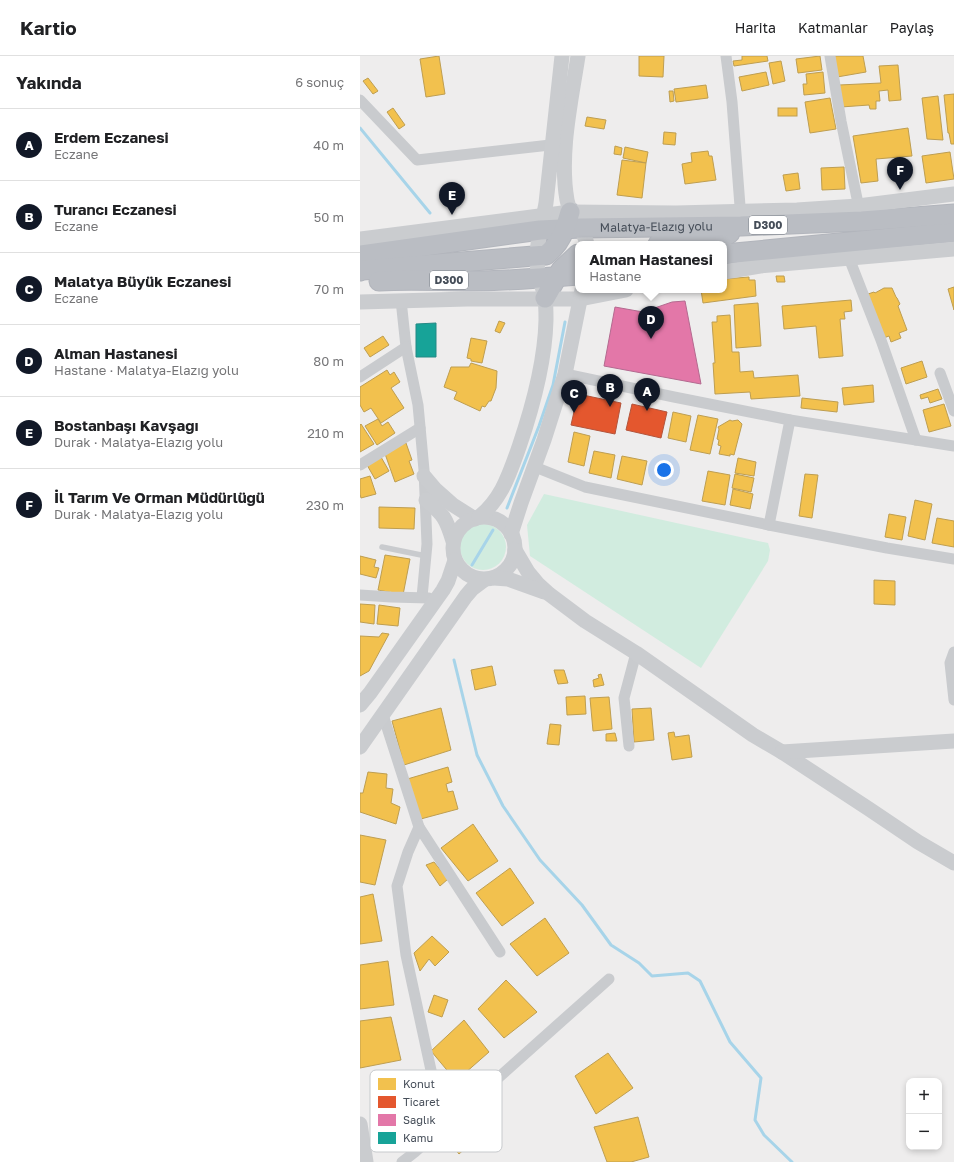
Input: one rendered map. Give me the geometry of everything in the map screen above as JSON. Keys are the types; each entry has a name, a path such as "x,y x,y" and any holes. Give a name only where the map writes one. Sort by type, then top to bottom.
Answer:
{"highway":[{"name":"Malatya-Elazığ yolu","path":"360,255 536,226 576,228 860,214 954,214"},
{"path":"696,241 721,239 741,219"},
{"path":"532,257 536,226"},
{"path":"360,271 546,255 576,228"},
{"name":"D300","path":"727,254 954,232"},
{"path":"545,298 548,278 561,270 575,257"},
{"name":"D300","path":"360,282 397,280 548,278 575,275"}],"main road":[{"path":"562,56 559,144 567,200 576,228"},
{"path":"360,239 536,226 559,144 578,56"},
{"path":"860,214 954,194"},
{"path":"727,272 760,266 954,249"},
{"path":"532,257 548,278"},
{"path":"360,302 545,298 599,293"},
{"path":"512,534 521,503 565,374 574,337 581,295"},
{"path":"477,518 492,505 502,489 528,419 540,373 545,338 545,298"},
{"path":"424,476 440,494 453,505 477,518"},
{"path":"426,500 445,518 453,541"},
{"path":"360,747 466,596 472,589 489,579 502,574 509,568 514,559 515,543 512,534 505,525 499,521 486,517 477,518 466,522 457,532 453,541 452,551 459,568 466,575 475,579 489,579 508,580 549,594"},
{"path":"515,550 528,572 549,594 585,621 636,653 753,735 782,752 918,842 954,863"},
{"path":"360,705 365,692 429,598 448,581 455,560"},
{"path":"782,752 954,741"},
{"path":"360,1124 366,1162"}],"street":[{"path":"726,56 732,102 741,219"},
{"path":"830,56 841,121 860,214"},
{"path":"360,100 417,160 559,144"},
{"path":"849,258 881,340 916,440"},
{"path":"360,595 429,598 426,500 418,405 406,347 401,300"},
{"path":"360,377 406,347"},
{"path":"565,374 790,420 954,446"},
{"path":"940,374 954,411"},
{"path":"769,525 790,420"},
{"path":"360,465 420,428"},
{"path":"534,467 585,487 769,525 887,548 954,559"},
{"path":"954,652 950,663 954,700"},
{"path":"629,746 624,698 636,653"},
{"path":"382,715 419,827 500,952"},
{"path":"419,827 408,852 397,886 406,955 431,1070"},
{"path":"502,1074 609,979"},
{"path":"402,1162 415,1152"}],"lane":[{"path":"382,547 427,556"}],"green space":[{"path":"544,494 768,543 770,550 768,561 701,668 530,556 527,525"},
{"path":"483,524 496,528 502,534 506,547 502,560 496,566 483,570 470,566 464,560 460,547 464,534 470,528"}],"building: Konut":[{"path":"439,56 445,94 426,97 420,59"},
{"path":"639,56 664,56 663,77 639,76"},
{"path":"742,56 767,56 768,61 734,66 733,61 742,60"},
{"path":"820,56 822,70 798,73 796,59"},
{"path":"833,56 863,56 866,72 837,77"},
{"path":"781,61 785,81 773,84 769,63"},
{"path":"898,65 901,100 889,101 888,90 879,91 880,101 876,101 876,109 870,109 869,105 841,107 839,85 881,83 879,66"},
{"path":"766,72 769,85 742,91 739,77"},
{"path":"823,72 825,93 804,95 803,84 807,84 806,74"},
{"path":"368,78 378,91 373,94 363,81"},
{"path":"706,85 708,98 676,102 674,89"},
{"path":"669,91 673,91 674,101 670,102"},
{"path":"954,94 954,144 951,144 948,133 944,95"},
{"path":"938,96 943,140 927,139 922,98"},
{"path":"830,98 836,129 810,133 805,102"},
{"path":"393,108 405,125 399,129 387,112"},
{"path":"778,108 797,108 797,116 778,116"},
{"path":"587,117 606,120 604,129 585,126"},
{"path":"908,128 912,156 876,159 878,181 861,183 853,136"},
{"path":"664,132 676,133 675,145 663,144"},
{"path":"615,146 622,148 621,155 614,154"},
{"path":"625,147 648,152 646,163 623,158"},
{"path":"708,151 709,156 712,156 716,180 685,184 682,164 692,162 691,153"},
{"path":"950,152 954,179 926,183 922,156"},
{"path":"622,160 646,163 642,198 617,195"},
{"path":"844,167 845,189 822,190 821,168"},
{"path":"798,173 800,189 786,191 783,175"},
{"path":"776,276 784,276 785,282 777,282"},
{"path":"749,277 749,280 755,280 756,296 703,303 701,293 727,293 727,279"},
{"path":"954,287 954,310 948,289"},
{"path":"884,288 892,288 900,304 898,306 907,330 899,333 901,338 891,342 889,336 881,339 865,295 875,293"},
{"path":"851,300 852,311 844,312 845,319 840,319 843,356 819,358 816,326 784,329 782,306"},
{"path":"758,303 761,346 736,348 734,305"},
{"path":"730,315 732,352 739,352 740,372 753,371 754,378 798,375 800,396 751,399 750,392 715,394 713,363 715,363 712,322 717,322 717,316"},
{"path":"499,321 505,323 500,333 495,331"},
{"path":"383,336 389,345 370,357 364,348"},
{"path":"471,338 487,341 482,363 471,361 471,359 467,358"},
{"path":"922,361 927,377 906,384 901,368"},
{"path":"471,363 497,371 496,388 491,401 489,401 485,407 482,406 480,411 454,399 457,392 444,387 451,367 469,367"},
{"path":"387,370 390,375 394,372 400,382 391,388 404,408 381,423 371,408 364,412 360,405 360,387"},
{"path":"873,385 874,402 844,405 842,388"},
{"path":"938,389 942,399 930,403 928,397 921,399 920,395"},
{"path":"802,398 838,402 837,412 801,408"},
{"path":"944,404 951,426 929,432 923,410"},
{"path":"673,412 691,416 686,442 668,438"},
{"path":"698,415 718,419 710,454 690,450"},
{"path":"378,419 382,426 388,422 395,433 377,445 365,426"},
{"path":"730,420 738,420 742,424 734,455 730,454 730,456 719,454 721,446 718,445 719,440 717,439 718,427"},
{"path":"361,424 374,444 360,452 360,425"},
{"path":"574,432 590,436 584,466 568,462"},
{"path":"406,443 412,460 409,461 414,474 395,482 384,451"},
{"path":"594,451 615,455 611,478 589,473"},
{"path":"622,456 647,461 642,485 617,479"},
{"path":"381,457 389,471 375,479 367,465"},
{"path":"738,458 756,462 754,476 735,473"},
{"path":"708,471 730,475 725,505 702,501"},
{"path":"735,474 754,478 751,492 732,488"},
{"path":"805,474 818,475 812,518 799,516"},
{"path":"370,476 376,494 361,498 360,479"},
{"path":"733,489 753,494 750,509 730,505"},
{"path":"915,500 932,504 925,540 908,536"},
{"path":"379,507 415,508 414,529 379,528"},
{"path":"889,514 906,517 902,540 885,537"},
{"path":"937,518 954,521 954,547 932,543"},
{"path":"385,555 410,559 403,595 378,590"},
{"path":"360,556 376,560 374,567 379,568 376,578 360,574"},
{"path":"874,580 895,581 895,605 874,604"},
{"path":"360,604 375,605 374,624 360,622"},
{"path":"379,605 400,608 398,626 377,624"},
{"path":"382,633 389,634 369,671 360,676 360,636 379,637"},
{"path":"492,666 496,685 475,690 471,670"},
{"path":"554,670 564,670 568,683 558,684"},
{"path":"601,674 604,685 594,687 593,680 599,678 598,675"},
{"path":"585,696 586,714 567,715 566,697"},
{"path":"609,697 612,729 593,731 590,698"},
{"path":"441,708 451,750 404,765 392,721"},
{"path":"651,708 654,740 634,742 632,709"},
{"path":"550,724 561,725 559,745 547,744"},
{"path":"674,732 675,737 689,735 692,757 672,760 668,733"},
{"path":"615,733 617,741 606,741 606,734"},
{"path":"448,767 452,782 446,784 448,792 453,791 458,809 417,820 404,780"},
{"path":"368,772 387,774 386,788 393,789 391,803 400,807 396,824 360,812 360,793 363,793"},
{"path":"473,824 498,861 468,881 441,848"},
{"path":"360,835 386,840 375,885 360,882"},
{"path":"434,862 448,879 440,886 426,865"},
{"path":"510,868 534,903 502,926 476,893"},
{"path":"373,894 382,941 360,944 360,897"},
{"path":"545,918 569,953 537,976 510,944"},
{"path":"432,936 449,952 435,966 429,959 420,971 414,953"},
{"path":"388,961 394,1005 360,1009 360,965"},
{"path":"506,980 537,1012 504,1038 478,1009"},
{"path":"434,995 448,1000 442,1017 428,1012"},
{"path":"391,1017 401,1060 360,1068 360,1021"},
{"path":"464,1020 489,1052 469,1070 447,1070 431,1051"},
{"path":"608,1053 633,1088 596,1114 575,1076"},
{"path":"638,1117 649,1157 631,1162 607,1162 594,1127"}],"building: Ticaret":[{"path":"578,394 621,403 615,434 571,425"},
{"path":"632,404 667,412 661,438 626,430"}],"building: Sağlık":[{"path":"685,301 701,384 604,366 615,307 643,312 672,302"}],"building: Kamu":[{"path":"436,323 436,357 416,357 416,324"}],"waterway":[{"path":"360,128 430,213"},
{"path":"507,508 539,426 553,385 565,322"},
{"path":"472,565 493,530"},
{"path":"454,660 477,755 503,806 540,860 582,905 611,945 639,963 652,976 688,973 700,981 730,1042 761,1078 755,1120 764,1135 792,1162"}],"place":[{"name":"İl Tarım Ve Orman Müdürlüğü","path":"900,190"},
{"name":"Bostanbaşı Kavşağı","path":"452,215"},
{"name":"Alman Hastanesi","path":"651,339"},
{"name":"Turancı Eczanesi","path":"610,407"},
{"name":"Erdem Eczanesi","path":"647,411"},
{"name":"Malatya Büyük Eczanesi","path":"574,413"}]}
